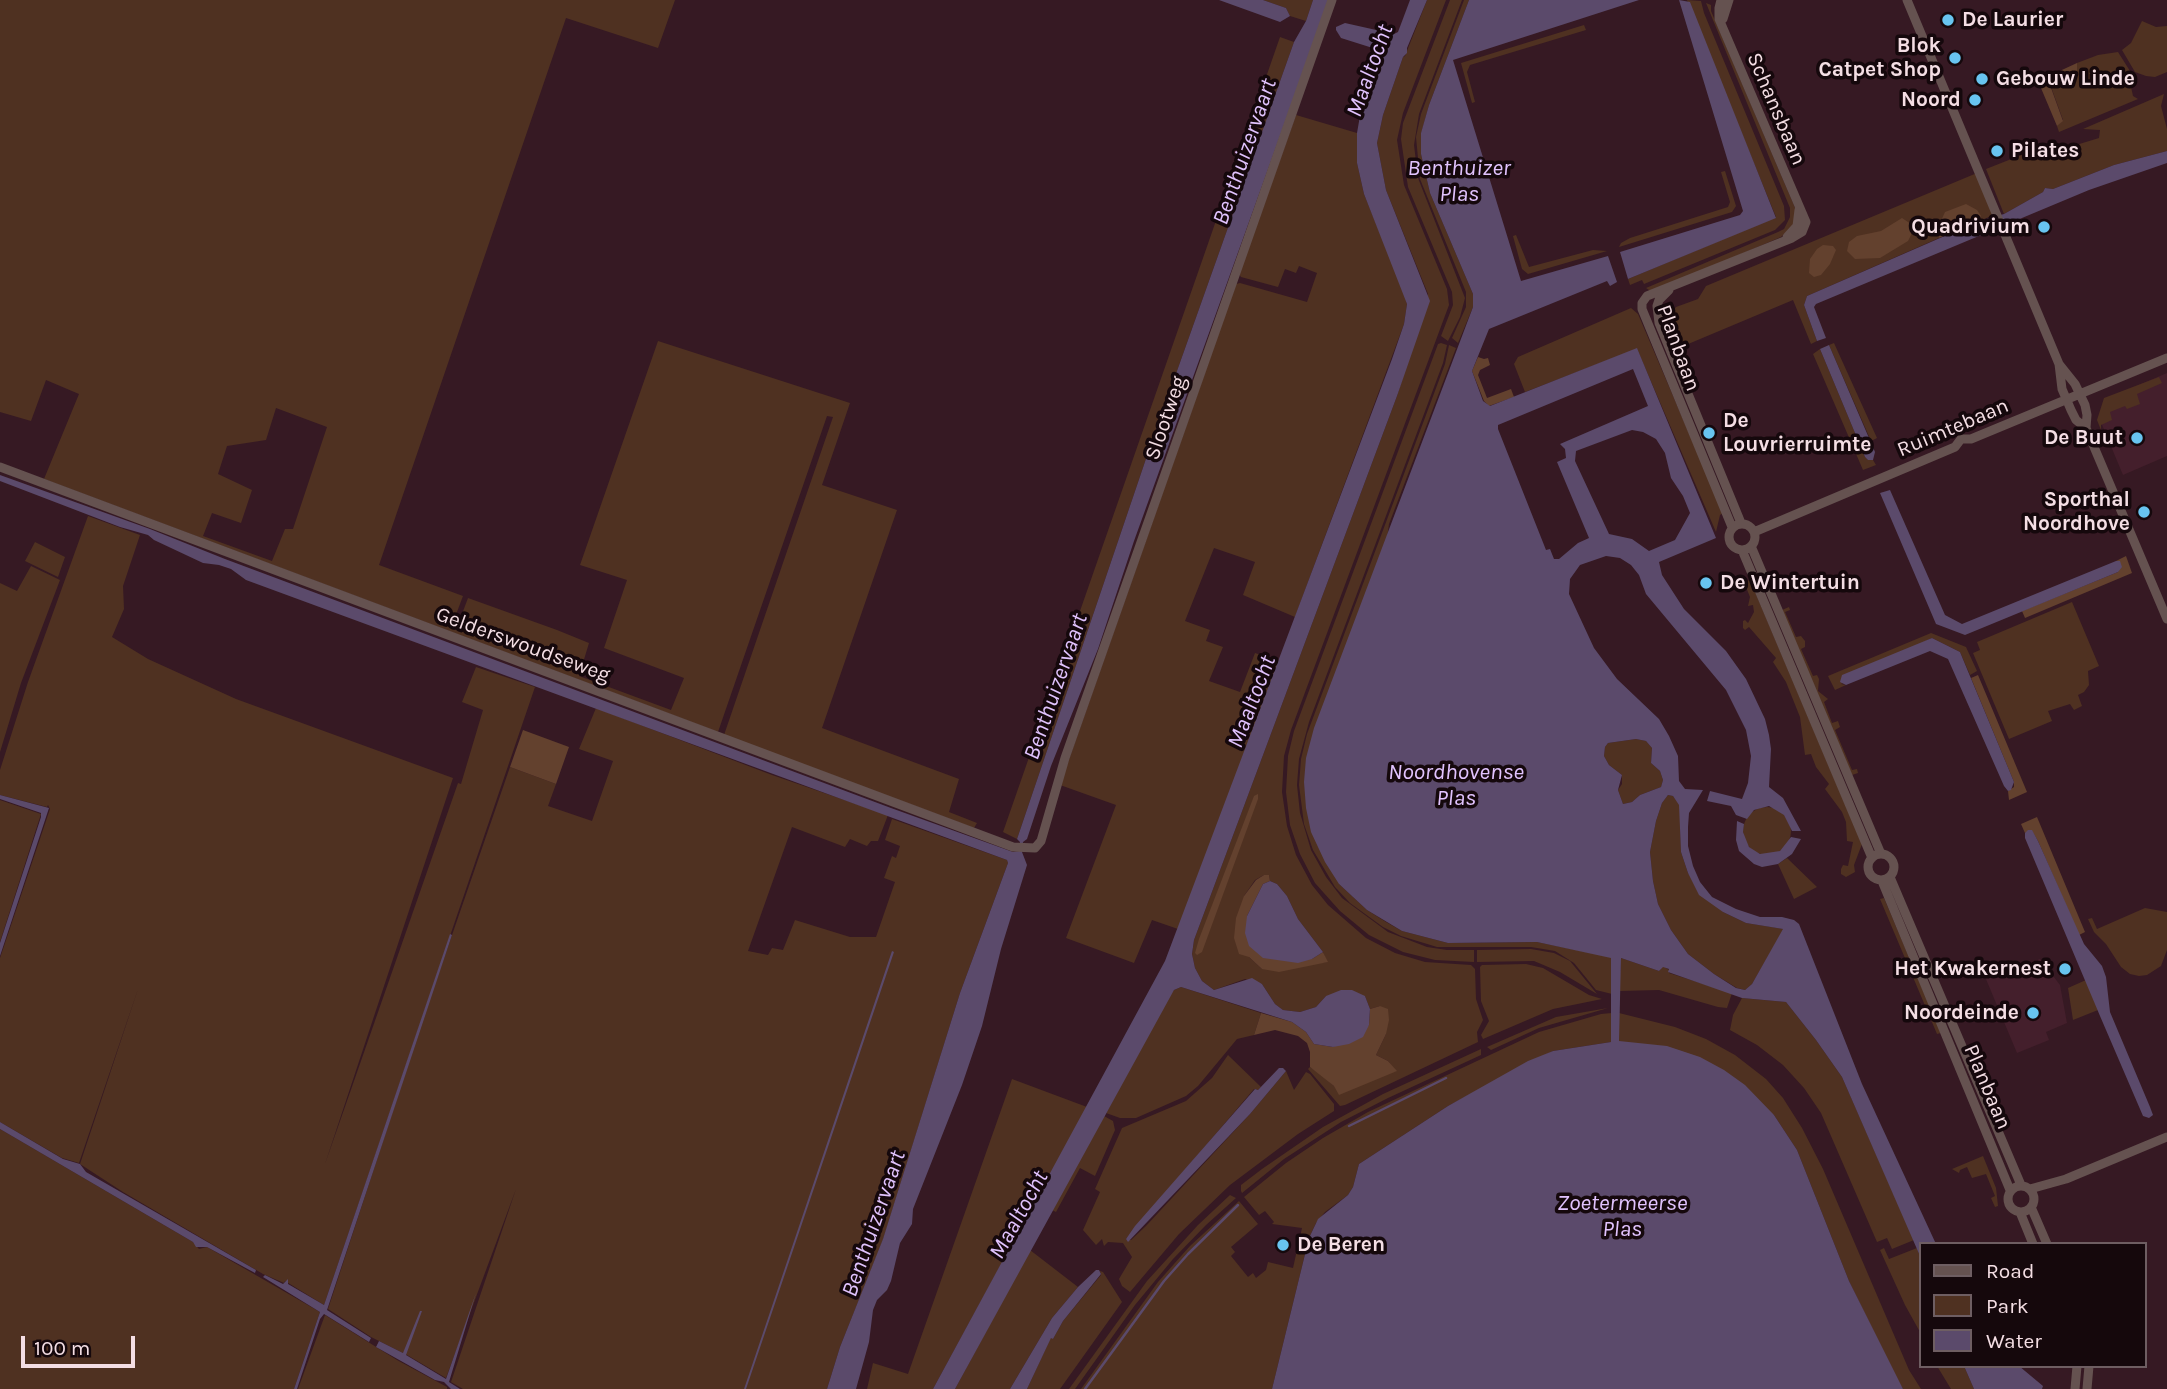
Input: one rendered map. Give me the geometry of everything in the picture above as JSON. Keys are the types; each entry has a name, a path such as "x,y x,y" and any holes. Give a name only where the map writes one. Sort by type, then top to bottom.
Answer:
{"street":[{"name":"Slootweg","path":"1033,848 1041,841 1065,758 1332,0"},
{"name":"Schansbaan","path":"1676,285 1780,242 1792,234 1797,226 1798,206 1722,24 1718,12 1721,0"},
{"path":"1722,24 1729,0"},
{"path":"1907,0 2059,364 2066,400 2076,420 2086,428"},
{"name":"Planbaan","path":"1676,285 1658,302 1659,323 1736,525"},
{"name":"Planbaan","path":"1676,285 1647,296 1642,303 1642,313 1736,525"},
{"name":"Ruimtebaan","path":"1754,532 1955,447 1961,439 1971,439 2167,358"},
{"path":"2059,364 2068,373 2080,394 2087,415 2086,428 2167,619"},
{"name":"Gelderswoudseweg","path":"0,467 1013,847 1033,848"},
{"path":"1736,525 1750,526 1754,532 1755,538 1747,548 1733,547 1729,542 1729,534 1736,525"},
{"path":"1747,548 1876,856"},
{"path":"1876,856 1891,858 1894,862 1895,868 1886,879 1874,879 1869,873 1867,868 1876,856"},
{"name":"Planbaan","path":"1886,879 2010,1190 2007,1196 2009,1205 2020,1212"},
{"name":"Planbaan","path":"1886,879 2029,1195 2046,1242"},
{"path":"2010,1190 2029,1195 2167,1138"},
{"path":"2029,1195 2020,1212 2032,1242"},
{"path":"2075,1389 2077,1368"},
{"path":"2087,1389 2089,1368"}],"shaded area":[{"path":"2077,63 2077,72 2050,85 2063,121 2057,126 2038,81"},
{"path":"1966,204 1977,210 1981,216 1979,221 1939,238 1940,223 1945,212"},
{"path":"1902,218 1914,229 1908,241 1880,258 1855,259 1847,251 1849,242 1857,236 1881,231"},
{"path":"1823,245 1833,246 1836,250 1830,264 1821,275 1814,277 1809,273 1810,259"},
{"path":"1478,357 1488,358 1490,365 1480,370 1478,375 1487,398 1511,389 1514,397 1489,406 1484,401 1472,371"},
{"name":"De Buut","path":"2167,373 2167,456 2123,475 2100,420 2108,398"},
{"path":"2126,556 2132,573 2025,618 2022,611 2118,572 2120,561 2116,561"},
{"path":"1978,675 2027,792 2009,800 2008,791 2014,787 2014,782 1971,678"},
{"path":"523,730 569,747 556,784 510,767"},
{"path":"1258,794 1202,952 1197,955 1195,953 1199,939 1254,796"},
{"path":"2037,817 2085,932 2079,935 2038,841 2032,831 2025,833 2021,824"},
{"path":"1269,875 1270,881 1263,884 1247,916 1312,959 1323,952 1328,962 1279,972 1262,969 1249,957 1239,954 1234,938 1236,918 1244,896 1256,880"},
{"name":"Noordeinde","path":"2040,959 2060,985 2067,1023 2046,1032 2049,1040 2017,1053 1983,972 2009,961 2020,966"},
{"path":"1380,1006 1388,1009 1389,1020 1376,1055 1388,1061 1397,1071 1339,1095 1334,1086 1310,1067 1307,1043 1298,1036 1275,1030 1254,1035 1261,1013 1292,1022 1306,1032 1314,1044 1333,1047 1369,1025 1370,1009"}],"green space":[{"path":"0,0 675,0 658,48 566,18 379,565 463,596 451,628 456,630 468,598 557,630 589,643 579,676 671,710 684,678 604,648 627,580 580,565 658,341 850,403 822,485 897,510 822,728 959,779 949,812 977,823 974,828 724,735 833,417 827,416 718,732 44,479 79,394 46,380 31,421 0,412","holes":["276,408 327,427 293,529 285,529 272,561 203,536 212,513 241,523 252,490 218,474 227,446 266,440"]},
{"path":"1263,0 1313,0 1306,21 1290,16 1286,8"},
{"path":"1427,0 1446,0 1403,113 1397,140 1404,185 1447,289 1449,305 1291,730 1284,756 1282,792 1287,826 1296,855 1312,885 1328,905 1366,938 1395,953 1425,962 1471,965 1475,969 1476,999 1483,1020 1477,1032 1478,1042 1340,1106 1308,1069 1310,1067 1321,1074 1334,1086 1396,1071 1388,1061 1376,1055 1386,1034 1380,1006 1370,1009 1365,996 1326,996 1316,1007 1300,1012 1283,1010 1275,1004 1262,984 1245,979 1214,990 1202,981 1192,954 1194,940 1397,396 1428,294 1386,190 1377,143 1383,115","holes":["1269,875 1270,881 1277,884 1287,896 1298,919 1323,952 1327,962 1262,969 1249,957 1244,896 1255,880"]},
{"path":"1450,0 1462,0 1419,114 1414,145 1418,178 1465,298 1460,317 1448,341 1441,336 1453,305 1452,292 1408,187 1401,139 1403,123"},
{"path":"1464,0 1469,0 1429,105 1421,134 1421,154 1430,193 1473,294 1473,307 1458,343 1452,338 1466,307 1466,292 1420,179 1416,137 1421,114"},
{"path":"1687,0 1701,1 1784,206 1785,220 1775,230 1644,284 1642,280 1630,285 1628,279 1776,217"},
{"path":"1706,3 1711,5 1711,11 1796,210 1793,226 1781,237 1652,292 1646,288 1784,229 1790,217 1790,208"},
{"path":"2142,21 2156,27 2167,26 2167,72 2155,77 2135,72 2122,50 2131,43"},
{"path":"1584,25 1586,30 1470,65 1467,72 1475,102 1472,103 1461,63"},
{"path":"1280,37 1294,42 1151,444 1017,839 1003,832"},
{"path":"2118,52 2130,71 2128,73 2133,96 2138,99 2059,132 2057,126 2063,120 2050,84 2077,72 2077,63 2098,55"},
{"path":"2164,94 2161,106 2167,129 2167,151 2114,165 2053,189 2045,188 2043,192 2004,214 1986,169 2024,154 2037,157 2099,138 2100,130 2083,129"},
{"path":"1296,115 1357,133 1357,163 1364,194 1405,295 1407,304 1404,324 1295,617 1243,595 1255,562 1214,548 1185,621 1210,630 1206,641 1223,647 1209,681 1240,692 1255,653 1279,661 1178,929 1152,920 1134,963 1066,938 1116,805 1060,785 1236,284 1307,302 1317,273 1299,266 1296,273 1285,269 1278,287 1241,277 1239,274"},
{"path":"1725,171 1736,206 1732,212 1619,247 1630,238 1728,207 1730,202 1721,172"},
{"path":"1977,173 1994,215 1979,221 1981,216 1940,223 1939,238 1807,296 1804,305 1817,341 1811,344 1793,300 1681,347 1669,316 1676,307 1698,299 1706,286"},
{"path":"1516,235 1529,267 1593,250 1607,251 1528,274 1522,269 1513,236"},
{"path":"1631,308 1638,314 1723,513 1720,515 1716,532 1637,349 1525,392 1514,364 1518,357"},
{"path":"1834,343 1877,438 1871,441 1829,345"},
{"path":"1438,344 1447,345 1443,363 1309,722 1299,759 1297,785 1300,813 1311,850 1342,898 1388,932 1427,947 1474,950 1474,962 1435,960 1403,952 1369,935 1340,911 1315,883 1300,854 1290,825 1286,792 1288,756 1294,731"},
{"path":"1449,345 1456,348 1389,524 1339,884 1367,910 1402,931 1448,943 1537,942 1611,957 1612,994 1596,990 1574,963 1555,951 1531,947 1437,947 1401,936 1383,927 1350,903 1335,887 1313,850 1304,824 1299,785 1307,734 1445,364"},
{"path":"1820,349 1865,457 1873,460 1876,465 1863,470 1813,354"},
{"path":"2159,377 2162,383 2137,394 2140,404 2110,412 2112,420 2101,425 2101,430 2097,420 2104,398"},
{"path":"88,516 140,535 123,586 124,609 112,637 148,659 236,699 453,778 325,1164 458,783 461,784 483,710 462,702 476,667 535,687 324,1305 285,1281 284,1283 263,1274 80,1164 138,989 79,1163 62,1158 0,1122 0,958 50,809 48,805 47,807 0,795 0,770 28,682"},
{"path":"35,542 65,557 58,577 25,561"},
{"path":"31,566 60,580 21,683 0,752 0,583 17,591"},
{"path":"1750,580 1862,844 1854,865 1855,872 1846,877 1841,874 1841,869 1843,865 1848,866 1853,842 1847,841 1846,822 1842,812 1825,789 1829,784 1816,767 1811,754 1805,755 1800,717 1786,682 1773,662 1776,658 1749,627 1745,630 1743,628 1743,621 1748,623 1754,612 1753,605 1748,606 1750,597 1744,582"},
{"path":"2072,602 2099,666 2088,671 2089,685 2078,695 2082,706 2074,710 2070,704 2048,711 2052,721 2009,739 1973,653 1980,650 1977,642"},
{"path":"1789,607 1790,610 1785,612 1796,637 1801,636 1805,641 1805,647 1801,649 1813,676 1817,675 1819,679 1818,691 1828,699 1824,702 1832,723 1838,721 1840,727 1835,730 1852,770 1857,769 1858,773 1852,775 1782,610"},
{"path":"1931,633 1966,647 1977,671 1970,675 1960,652 1932,638 1841,684 1846,685 1835,690 1828,676"},
{"path":"596,708 772,775 888,815 878,841 871,841 867,846 850,839 845,847 792,827 748,951 768,955 772,948 783,950 795,920 850,937 876,937 895,882 884,878 892,856 896,858 900,846 885,840 892,819 1007,860 960,993 883,1240 840,1347 827,1389 463,1389 451,1382 516,1189 446,1378 371,1337 328,1309 422,1022 510,767 556,784 548,806 592,821 613,761 579,749"},
{"path":"1636,739 1646,741 1652,748 1651,763 1660,771 1663,780 1661,787 1623,804 1618,790 1622,784 1622,775 1609,765 1604,756 1605,747 1608,743"},
{"path":"1668,795 1673,796 1680,805 1681,852 1688,873 1723,912 1746,923 1784,929 1752,984 1745,990 1714,974 1688,954 1671,930 1658,904 1650,852 1656,821"},
{"path":"0,800 41,814 0,942"},
{"path":"1767,807 1784,814 1791,831 1784,848 1767,855 1750,848 1743,831 1750,814"},
{"path":"1787,858 1817,887 1794,899 1778,864"},
{"path":"1884,898 1941,1033 1937,1034 1880,899"},
{"path":"2145,908 2167,912 2167,950 2161,966 2147,975 2139,976 2130,974 2121,967 2106,944 2094,932 2088,919 2092,918 2097,929"},
{"path":"1531,949 1554,953 1570,961 1597,994 1560,972 1534,961 1477,962 1477,950"},
{"path":"1621,958 1659,971 1663,966 1669,973 1732,993 1727,1008 1659,990 1619,991"},
{"path":"1526,964 1543,968 1589,995 1602,999 1553,1009 1483,1039 1481,1035 1489,1021 1481,1001 1480,967"},
{"path":"2086,980 2098,1010 2073,1020 2068,988"},
{"path":"1181,987 1261,1013 1254,1035 1237,1039 1198,1086 1186,1096 1136,1118 1120,1118 1106,1113 1169,996"},
{"path":"1742,998 1786,1002 1816,1040 1842,1077 1914,1240 1892,1249 1887,1238 1877,1242 1821,1113 1804,1088 1783,1065 1757,1045 1730,1030 1733,1015"},
{"path":"1608,1008 1539,1028 1491,1050 1487,1047 1556,1017"},
{"path":"1612,1013 1611,1042 1553,1051 1448,1106 1359,1164 1348,1195 1325,1212 1309,1238 1272,1389 1081,1389 1158,1282 1190,1246 1239,1201 1258,1224 1231,1247 1235,1252 1231,1256 1248,1277 1253,1273 1256,1278 1266,1270 1268,1262 1293,1268 1302,1228 1272,1224 1274,1222 1265,1211 1259,1215 1244,1197 1286,1163 1368,1112 1539,1032"},
{"path":"1619,1013 1675,1027 1706,1039 1735,1055 1766,1079 1783,1098 1823,1169 1909,1370 1921,1389 1903,1389 1895,1376 1849,1281 1797,1150 1774,1115 1619,1042"},
{"path":"1481,1049 1481,1055 1341,1122 1284,1159 1242,1193 1241,1185 1323,1127 1383,1094"},
{"path":"1228,1055 1261,1087 1254,1089 1126,1239 1131,1240 1146,1226 1250,1114 1286,1071 1294,1090 1306,1072 1310,1074 1334,1104 1334,1111 1298,1134 1230,1185 1179,1234 1130,1292 1122,1286 1119,1279 1132,1257 1123,1243 1108,1242 1104,1246 1102,1239 1096,1245 1083,1230 1100,1192 1095,1189 1122,1128 1186,1101 1212,1078"},
{"path":"1012,1079 1087,1107 933,1389 867,1389 873,1363 908,1374"},
{"path":"1104,1116 1113,1121 1115,1130 1095,1176 1080,1168 1056,1212 1052,1210"},
{"path":"0,1129 193,1242 199,1249 207,1247 320,1312 294,1389 0,1389"},
{"path":"1983,1156 1996,1188 1998,1206 1995,1207 1991,1198 1995,1196 1986,1174 1972,1178 1967,1167 1959,1173 1952,1169"},
{"path":"1230,1195 1236,1198 1173,1259 1135,1305 1075,1389 1069,1389 1147,1281 1198,1225"},
{"path":"1884,1248 1889,1259 1917,1248 1918,1328 1905,1305 1880,1250"},
{"path":"1030,1250 1078,1287 1052,1318 1010,1389 955,1389"},
{"path":"1100,1271 1122,1302 1060,1389 1027,1389 1051,1337 1053,1339 1063,1321 1101,1275"},
{"path":"325,1315 397,1360 447,1387 447,1389 298,1389"},
{"path":"1938,1368 1965,1368 1974,1389 1951,1389"}],"water":[{"path":"1219,0 1263,0 1286,8 1290,16 1280,22"},
{"path":"1313,0 1329,0 1134,541 1098,649 1051,766 1027,839 1023,842 1022,852 1027,865 1001,949 982,1026 962,1085 913,1209 912,1224 900,1243 891,1281 873,1310 869,1342 856,1389 827,1389 840,1347 883,1239 960,993 1007,860 246,580 231,569 203,563 148,535 0,481 0,475 891,808 1013,852 1019,851 1020,842 1017,839 1151,444 1294,42 1306,21"},
{"path":"1410,0 1427,0 1407,53 1403,57 1383,115 1377,143 1386,190 1430,301 1194,940 1192,954 1202,981 1214,990 1252,978 1262,984 1275,1004 1283,1010 1300,1012 1316,1007 1326,996 1341,990 1352,990 1365,996 1370,1009 1369,1025 1363,1037 1349,1044 1333,1047 1314,1044 1306,1032 1292,1022 1181,987 1174,990 955,1389 933,1389 1165,961 1392,359 1404,324 1407,304 1364,194 1357,163 1357,133 1361,110 1382,56 1379,50 1341,38 1336,27 1345,23 1394,34 1398,32"},
{"path":"1469,0 1639,0 1453,60 1521,281 1608,256 1617,282 1610,286 1607,281 1489,329 1472,371 1483,401 1490,406 1637,348 1716,538 1659,562 1662,575 1684,609 1726,651 1746,679 1765,719 1769,735 1769,787 1783,798 1801,831 1792,831 1784,815 1769,806 1754,810 1747,819 1736,815 1731,806 1707,801 1710,791 1742,799 1748,783 1751,756 1746,730 1726,690 1646,594 1639,575 1631,565 1620,558 1606,556 1580,565 1570,579 1569,594 1594,648 1617,679 1659,719 1669,736 1678,756 1679,781 1685,789 1703,790 1689,813 1688,827 1688,846 1700,882 1712,897 1736,909 1760,917 1782,917 1799,924 1862,1084 1935,1242 1918,1242 1918,1251 1842,1077 1786,1002 1742,998 1668,972 1669,969 1663,967 1659,971 1621,958 1619,1041 1667,1046 1700,1057 1745,1085 1774,1115 1797,1150 1849,1281 1903,1389 1272,1389 1309,1238 1318,1219 1348,1195 1359,1164 1448,1106 1528,1061 1553,1051 1611,1042 1611,958 1537,942 1448,943 1402,931 1367,910 1339,884 1311,832 1304,782 1306,758 1314,728 1473,307 1473,294 1430,193 1421,154 1421,133","holes":["1633,369 1648,406 1560,444 1565,449 1566,458 1557,462 1589,538 1578,543 1559,559 1554,559 1550,549 1546,550 1498,425","1632,430 1656,439 1665,453 1671,478 1690,513 1675,540 1649,551 1632,539 1609,534 1575,461 1576,451","1636,739 1646,741 1652,748 1651,763 1660,771 1663,780 1661,787 1623,804 1618,790 1622,775 1609,765 1604,756 1605,747 1608,743","1668,795 1673,796 1679,805 1681,852 1699,895 1723,912 1746,923 1783,929 1752,984 1745,990 1736,988 1688,954 1671,930 1658,904 1650,852 1656,821"]},
{"path":"1679,0 1690,2 1776,218 1628,279 1620,252 1740,215 1743,211"},
{"path":"2167,151 2167,163 2089,190 1816,304 1814,307 1826,338 1817,341 1804,305 1807,296 1979,221 2004,214 2043,192 2045,188 2053,189 2114,165"},
{"path":"1829,345 1875,452 1873,460 1865,457 1820,349"},
{"path":"1890,490 1945,615 1962,624 2116,561 2120,561 2122,567 2118,572 1965,635 1936,624 1880,493"},
{"path":"1932,638 1960,652 2014,782 2011,790 2008,791 2004,786 1948,659 1930,651 1846,685 1840,682 1842,675"},
{"path":"0,795 49,808 0,956 0,943 41,813 0,799"},
{"path":"1737,821 1744,824 1743,832 1749,847 1760,854 1780,851 1791,837 1801,839 1792,854 1778,864 1762,867 1754,864 1739,851 1736,840"},
{"path":"2028,830 2032,830 2038,841 2084,944 2102,966 2110,1012 2153,1115 2149,1118 2143,1116 2025,838"},
{"path":"1270,881 1277,884 1287,896 1298,919 1323,952 1298,963 1263,958 1249,946 1245,933 1247,916 1263,884"},
{"path":"450,934 452,935 327,1310 371,1338 369,1342 324,1314 297,1389 294,1389 320,1312 263,1277 265,1275 283,1284 288,1279 288,1284 324,1305"},
{"path":"892,951 894,952 744,1389"},
{"path":"1279,1068 1286,1071 1250,1114 1128,1242 1126,1239 1135,1226 1255,1089 1258,1090"},
{"path":"0,1122 63,1159 80,1164 86,1172 256,1270 255,1273 207,1247 196,1247 193,1242 0,1129"},
{"path":"1096,1270 1101,1274 1063,1321 1053,1339 1051,1338 1027,1389 1010,1389 1052,1318"},
{"path":"476,1293 449,1382 460,1389 451,1389 444,1382 435,1380 376,1347 379,1341 403,1353 422,1311 406,1355 446,1379"},
{"path":"1965,1368 2021,1368 2043,1386 2042,1389 1974,1389"}],"waterway":[{"path":"1349,1126 1446,1078"},
{"path":"1085,1389 1164,1281 1238,1205"}],"place":[{"name":"De Laurier","path":"1948,20"},
{"name":"Blok Catpet Shop","path":"1955,58"},
{"name":"Gebouw Linde","path":"1982,79"},
{"name":"Noord","path":"1975,100"},
{"name":"Pilates","path":"1997,151"},
{"name":"Quadrivium","path":"2044,227"},
{"name":"De Louvrierruimte","path":"1709,433"},
{"name":"De Buut","path":"2137,438"},
{"name":"Sporthal Noordhove","path":"2144,512"},
{"name":"De Wintertuin","path":"1706,583"},
{"name":"Het Kwakernest","path":"2065,969"},
{"name":"Noordeinde","path":"2033,1013"},
{"name":"De Beren","path":"1283,1245"}],"water label":[{"name":"Maaltocht","path":"1370,71"},
{"name":"Benthuizervaart","path":"1245,152"},
{"name":"Benthuizer Plas","path":"1459,181"},
{"name":"Benthuizervaart","path":"1056,687"},
{"name":"Maaltocht","path":"1252,702"},
{"name":"Noordhovense Plas","path":"1456,785"},
{"name":"Maaltocht","path":"1019,1215"},
{"name":"Zoetermeerse Plas","path":"1622,1216"},
{"name":"Benthuizervaart","path":"874,1224"}]}
